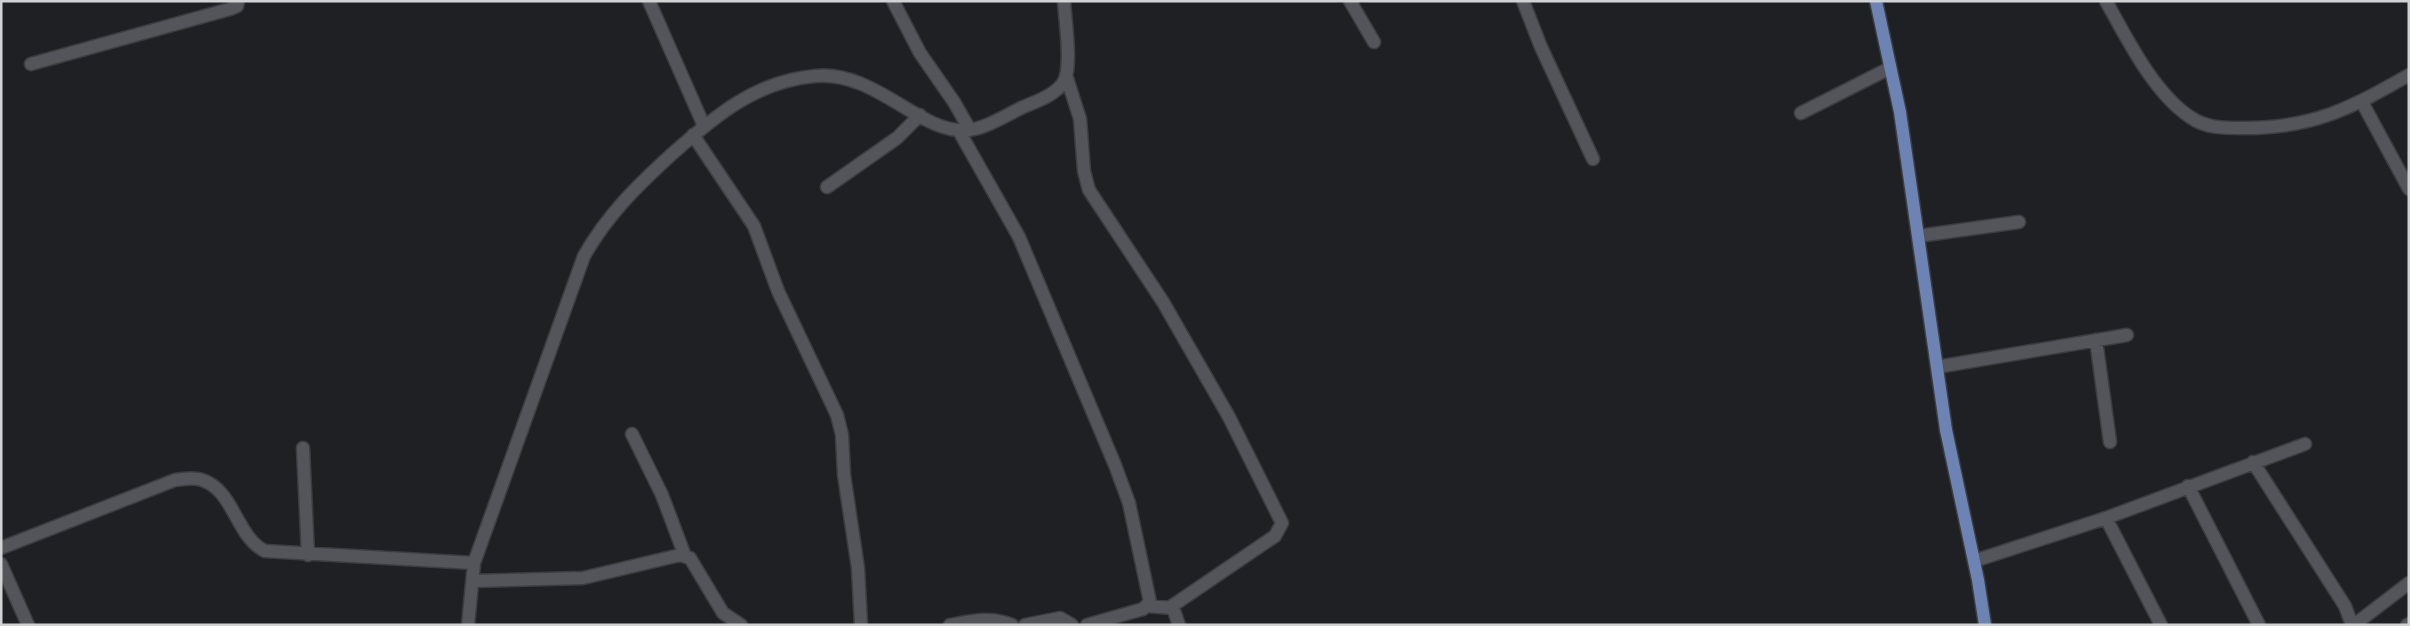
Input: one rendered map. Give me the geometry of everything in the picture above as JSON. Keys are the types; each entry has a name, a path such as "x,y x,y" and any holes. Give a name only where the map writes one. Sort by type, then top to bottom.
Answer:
{"main road":[{"path":"1876,1 1900,112 1946,430 1974,561 1985,625"}],"street":[{"path":"31,64 230,9 237,6 238,1"},
{"path":"649,1 704,126"},
{"path":"892,1 965,130 1019,236 1123,483 1150,595 1148,606"},
{"path":"1064,1 1066,75 1080,119 1084,171 1089,190 1163,302 1230,417 1282,523 1275,536 1170,608"},
{"path":"1350,1 1374,42"},
{"path":"1523,1 1540,47 1594,159"},
{"path":"2106,1 2135,54 2176,106 2191,118 2207,126 2272,128 2326,118 2362,102 2409,75"},
{"path":"1801,113 1890,68"},
{"path":"468,625 474,563 584,256 600,227 632,189 716,115 755,93 789,81 816,76 853,80 877,89 946,130 965,130 1001,118 1054,91 1062,84 1066,75"},
{"path":"2362,102 2409,189"},
{"path":"827,187 896,138 920,115"},
{"path":"693,135 754,226 778,291 837,415 842,435 844,476 858,568 861,625"},
{"path":"1918,236 2019,222"},
{"path":"1937,367 2127,336"},
{"path":"2096,340 2110,442"},
{"path":"632,434 662,496 685,556 694,564 723,613 741,625"},
{"path":"1974,561 2106,518 2305,444"},
{"path":"303,448 308,554"},
{"path":"2253,462 2344,606 2353,625 2409,583"},
{"path":"1,548 175,480 190,478 201,479 217,490 258,548 275,553 474,563"},
{"path":"2188,486 2259,625"},
{"path":"2106,518 2161,625"},
{"path":"473,581 583,578 674,555 685,556"},
{"path":"1,564 28,625"},
{"path":"1087,625 1148,606 1174,610 1179,625"},
{"path":"1025,625 1060,618 1072,625"},
{"path":"950,625 989,619 1001,620 1012,625"}]}
